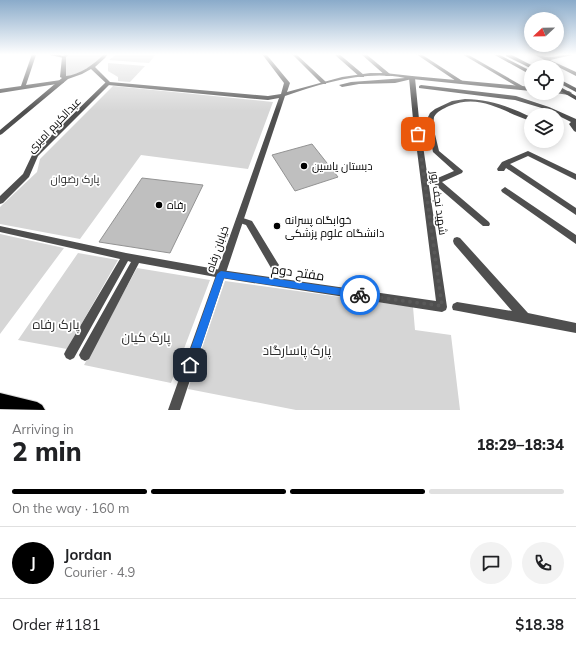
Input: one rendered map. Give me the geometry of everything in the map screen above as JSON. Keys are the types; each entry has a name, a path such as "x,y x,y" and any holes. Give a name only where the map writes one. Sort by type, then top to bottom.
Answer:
{"main road":[{"path":"564,84 576,90"},
{"path":"564,90 576,97"},
{"path":"0,401 37,410"}],"street":[{"path":"23,87 28,73"},
{"path":"64,73 64,80"},
{"path":"0,91 64,80 79,73"},
{"path":"98,73 108,83 268,98 297,94 355,82 399,82 412,78"},
{"path":"280,73 288,83 302,88"},
{"path":"314,73 324,83"},
{"path":"359,73 362,76"},
{"path":"447,73 461,82"},
{"path":"497,73 523,88"},
{"path":"283,95 302,88 324,83 362,76 388,75 523,88"},
{"name":"شهید نجف پور","path":"412,78 416,119 442,306"},
{"path":"0,133 64,80"},
{"name":"عبدالکریم امیری","path":"0,201 26,175 36,155 108,83"},
{"name":"خیابان رفاه","path":"174,410 288,83"},
{"path":"421,87 470,95 516,98 547,108 575,121 572,124 576,130"},
{"path":"564,93 569,93"},
{"path":"486,224 436,182 460,171 436,152 430,119 433,112 450,102 470,95 524,116"},
{"path":"576,177 528,152 503,167 576,212"},
{"path":"505,190 576,240"},
{"path":"240,220 249,223 274,265"},
{"name":"مفتح دوم","path":"0,229 126,257 221,274 442,306"},
{"path":"457,241 524,318"},
{"path":"70,354 126,257"},
{"path":"85,355 137,258"},
{"path":"457,307 576,328"}],"green space":[{"path":"65,73 77,73 69,76 65,76"},
{"path":"112,73 138,73 130,82 118,81 118,77"},
{"name":"پارک رضوان","path":"113,86 273,102 248,169 141,155 80,239 0,224 0,207 37,172 40,159"},
{"path":"0,234 64,248 0,334"},
{"name":"پارک رفاه","path":"78,253 118,260 67,349 18,340"},
{"name":"پارک کیان","path":"137,268 210,280 171,383 84,365"},
{"name":"پارک پاسارگاد","path":"225,281 413,307 415,330 451,335 460,410 296,410 188,389"}],"building":[{"name":"دبستان یاسین","path":"312,144 338,177 295,191 272,155"},
{"name":"رفاه","path":"142,178 203,185 170,253 99,242"}],"way so far":[{"path":"360,295 442,306 418,134"}],"place":[{"name":"دبستان یاسین","path":"304,166"},
{"name":"رفاه","path":"159,205"},
{"name":"خوابگاه پسرانه دانشگاه علوم پزشکی","path":"277,226"}],"route":[{"path":"190,365 221,274 360,295"}]}
